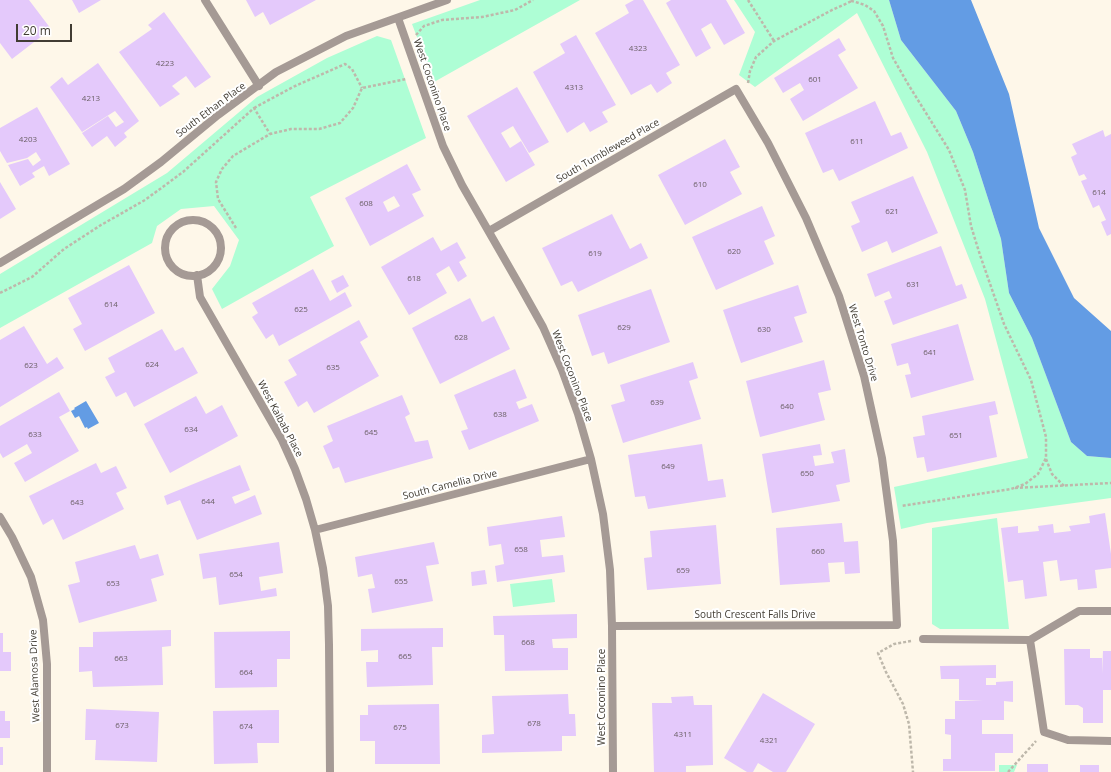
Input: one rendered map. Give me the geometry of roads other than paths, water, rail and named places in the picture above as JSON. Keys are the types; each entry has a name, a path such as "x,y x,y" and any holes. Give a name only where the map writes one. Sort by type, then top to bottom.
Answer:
{"street":[{"path":"205,0 259,86"},
{"name":"South Ethan Place","path":"0,263 124,189 161,162 218,115 276,72 346,36 447,0"},
{"name":"West Coconino Place","path":"398,18 443,146 462,184 543,327 562,370 578,414 591,459 603,514 610,570 612,626 612,772"},
{"name":"South Tumbleweed Place","path":"489,231 736,89"},
{"name":"West Tonto Drive","path":"736,89 768,143 806,218 839,296 864,376 882,458 894,541 897,625"},
{"path":"195,219 204,221 213,227 218,234 221,244 221,254 217,263 211,270 197,275 185,275 177,271 171,265 165,249 166,240 170,232 176,225 185,220 195,219"},
{"name":"West Kaibab Place","path":"197,275 200,297 282,440 297,475 315,530 323,568 328,606 330,772"},
{"name":"South Camellia Drive","path":"315,530 591,459"},
{"name":"West Alamosa Drive","path":"0,517 32,577 43,620 47,664 47,772"},
{"path":"923,639 1030,640 1079,611 1111,611"},
{"name":"South Crescent Falls Drive","path":"612,626 897,625"},
{"path":"1030,640 1044,732 1068,740 1111,742"}],"water":[{"path":"889,0 971,0 1009,94 1039,228 1074,298 1111,331 1111,458 1087,456 1071,442 1032,338 1009,293 1001,239 973,152 956,111 901,40"},
{"path":"86,401 99,423 88,429 87,427 85,428 79,416 75,418 71,411"}]}
